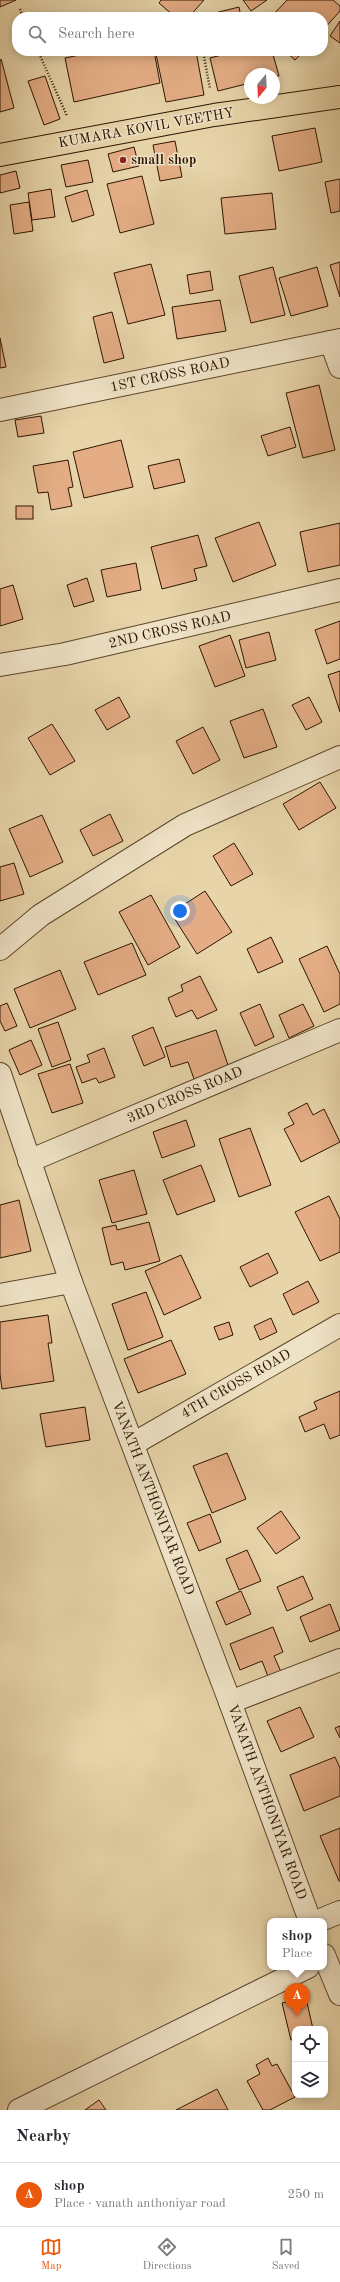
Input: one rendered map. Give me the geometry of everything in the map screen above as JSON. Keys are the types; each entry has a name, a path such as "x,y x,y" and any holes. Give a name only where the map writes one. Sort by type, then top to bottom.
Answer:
{"main road":[{"name":"KUMARA KOVIL VEETHY","path":"0,155 214,115 340,97"}],"street":[{"path":"335,341 340,367"},
{"name":"1ST CROSS ROAD","path":"0,410 335,341"},
{"name":"2ND CROSS ROAD","path":"0,665 65,654 340,590"},
{"path":"0,948 41,915 185,825 340,757"},
{"name":"3RD CROSS ROAD","path":"29,1161 340,1030"},
{"name":"VANATH ANTHONIYAR ROAD","path":"0,1074 71,1282 230,1702 309,1918"},
{"path":"0,1295 71,1282"},
{"name":"4TH CROSS ROAD","path":"133,1444 340,1325"},
{"path":"230,1702 340,1660"},
{"path":"325,1918 340,1912"},
{"path":"19,2110 300,1970"},
{"path":"326,1970 340,1994"}],"path":[{"path":"40,56 77,140"},
{"path":"204,56 214,115"}],"building":[{"path":"0,0 16,0 0,7"},
{"path":"161,0 204,0 193,12 169,12 159,3"},
{"path":"243,0 267,0 251,11"},
{"path":"287,0 333,0 340,6 340,11 328,24 328,12 276,12"},
{"path":"239,7 240,12 219,12"},
{"path":"340,21 340,43 330,36"},
{"path":"75,56 155,56 160,83 74,102 65,58"},
{"path":"156,56 197,56 204,95 166,102"},
{"path":"218,56 273,56 277,68 244,68 244,84 218,91 210,58"},
{"path":"291,56 299,56 295,60"},
{"path":"1,59 14,108 0,112 0,60"},
{"path":"45,76 60,119 44,125 28,81"},
{"path":"315,128 322,162 279,171 272,136"},
{"path":"175,141 182,177 160,181 153,145"},
{"name":"small shop","path":"134,147 139,166 113,172 108,154"},
{"path":"88,160 93,182 66,187 61,165"},
{"path":"16,171 20,188 0,193 0,175"},
{"path":"142,176 154,224 120,233 107,184"},
{"path":"340,179 340,211 331,213 325,182"},
{"path":"51,189 55,217 32,220 28,193"},
{"path":"87,190 94,215 72,222 65,197"},
{"path":"272,193 276,229 225,234 221,198"},
{"path":"29,202 33,231 14,234 10,205"},
{"path":"340,262 340,297 330,265"},
{"path":"151,264 165,315 128,324 114,273"},
{"path":"273,267 285,315 251,323 239,276"},
{"path":"317,267 328,306 291,316 279,278"},
{"path":"210,271 213,290 190,294 187,275"},
{"path":"220,300 226,331 177,339 172,307"},
{"path":"112,312 124,358 104,363 93,317"},
{"path":"0,338 6,367 0,368"},
{"path":"319,385 335,450 303,458 286,393"},
{"path":"41,416 44,433 18,437 15,420"},
{"path":"290,427 296,447 268,456 261,436"},
{"path":"121,440 133,487 84,498 73,452"},
{"path":"179,459 185,482 154,489 148,466"},
{"path":"68,460 73,487 68,488 72,506 51,510 48,492 38,493 33,466"},
{"path":"16,506 33,506 33,519 16,519"},
{"path":"259,522 276,565 233,582 215,538"},
{"path":"340,523 340,565 308,572 300,532"},
{"path":"198,535 207,566 194,569 197,580 162,589 151,547"},
{"path":"136,563 141,590 107,597 101,570"},
{"path":"87,578 94,601 74,607 67,585"},
{"path":"13,585 23,619 0,626 0,589"},
{"path":"340,621 340,659 327,664 315,630"},
{"path":"269,632 276,660 246,668 239,640"},
{"path":"230,635 245,676 215,687 199,646"},
{"path":"340,671 340,712 328,675"},
{"path":"119,697 130,717 107,730 95,710"},
{"path":"309,697 322,722 306,730 292,705"},
{"path":"263,709 277,747 244,758 230,721"},
{"path":"52,724 75,761 50,775 28,738"},
{"path":"203,727 220,760 193,774 176,741"},
{"path":"320,782 336,808 299,830 283,804"},
{"path":"110,814 123,841 93,856 80,830"},
{"path":"42,815 63,862 30,877 9,829"},
{"path":"234,843 253,874 231,886 213,856"},
{"path":"14,863 24,894 0,901 0,867"},
{"path":"205,891 232,932 197,954 171,913"},
{"path":"151,895 180,947 148,965 119,912"},
{"path":"271,937 283,962 258,973 247,949"},
{"path":"132,943 146,975 98,995 84,962"},
{"path":"327,946 340,974 340,1004 324,1012 299,959"},
{"path":"60,970 76,1009 30,1028 14,989"},
{"path":"200,976 217,1010 197,1019 192,1010 176,1017 168,998 183,991 181,985"},
{"path":"7,1003 17,1026 5,1031 0,1021 0,1006"},
{"path":"260,1004 274,1037 255,1046 240,1013"},
{"path":"303,1004 314,1026 289,1038 279,1015"},
{"path":"58,1022 71,1060 52,1067 38,1029"},
{"path":"153,1027 165,1057 144,1066 132,1036"},
{"path":"216,1030 229,1068 194,1079 188,1062 171,1067 165,1047"},
{"path":"31,1040 42,1065 20,1075 9,1050"},
{"path":"104,1048 115,1077 99,1083 96,1078 82,1083 76,1067 90,1062 87,1055"},
{"path":"70,1064 83,1103 52,1113 38,1074"},
{"path":"307,1103 313,1115 324,1109 340,1142 301,1162 284,1129 294,1124 288,1113"},
{"path":"186,1120 195,1146 162,1158 153,1132"},
{"path":"250,1128 271,1185 239,1197 219,1139"},
{"path":"201,1165 215,1201 177,1215 163,1180"},
{"path":"134,1170 147,1214 112,1223 99,1180"},
{"path":"329,1196 340,1219 340,1252 320,1261 295,1212"},
{"path":"19,1200 31,1251 0,1258 0,1205"},
{"path":"149,1222 160,1261 125,1270 123,1262 111,1265 102,1228 116,1225 117,1230"},
{"path":"268,1253 278,1273 250,1287 240,1267"},
{"path":"181,1255 201,1298 164,1315 145,1271"},
{"path":"308,1281 319,1302 293,1315 283,1294"},
{"path":"146,1292 163,1337 128,1350 112,1304"},
{"path":"48,1315 52,1343 48,1343 54,1381 2,1389 0,1374 0,1322"},
{"path":"271,1318 277,1332 260,1340 254,1326"},
{"path":"229,1322 233,1335 219,1340 214,1327"},
{"path":"171,1340 186,1374 138,1393 124,1359"},
{"path":"340,1391 340,1435 330,1439 324,1424 305,1432 299,1417 317,1409 314,1402"},
{"path":"85,1407 90,1440 46,1447 40,1414"},
{"path":"227,1453 246,1499 212,1513 193,1466"},
{"path":"281,1511 300,1538 276,1554 257,1528"},
{"path":"210,1514 221,1542 199,1551 187,1523"},
{"path":"247,1550 261,1581 239,1590 226,1559"},
{"path":"303,1576 313,1599 287,1611 277,1587"},
{"path":"241,1591 251,1614 226,1625 216,1602"},
{"path":"330,1604 340,1630 310,1642 300,1617"},
{"path":"273,1627 283,1652 274,1656 282,1674 269,1679 262,1661 240,1670 230,1644"},
{"path":"300,1707 314,1737 281,1752 267,1721"},
{"path":"340,1726 340,1738 335,1728"},
{"path":"335,1757 340,1768 340,1796 304,1811 290,1775"},
{"path":"340,1828 340,1881 339,1881 320,1836"},
{"path":"306,1998 312,2026 292,2026 292,2040 291,2040 282,2003"},
{"path":"268,2058 272,2066 277,2064 292,2092 293,2098 270,2110 263,2110 247,2081 260,2074 256,2065"},
{"path":"217,2089 228,2110 176,2110"},
{"path":"99,2100 106,2110 85,2110"}],"place":[{"name":"small shop","path":"123,160"},
{"name":"shop","path":"297,2016"}]}
